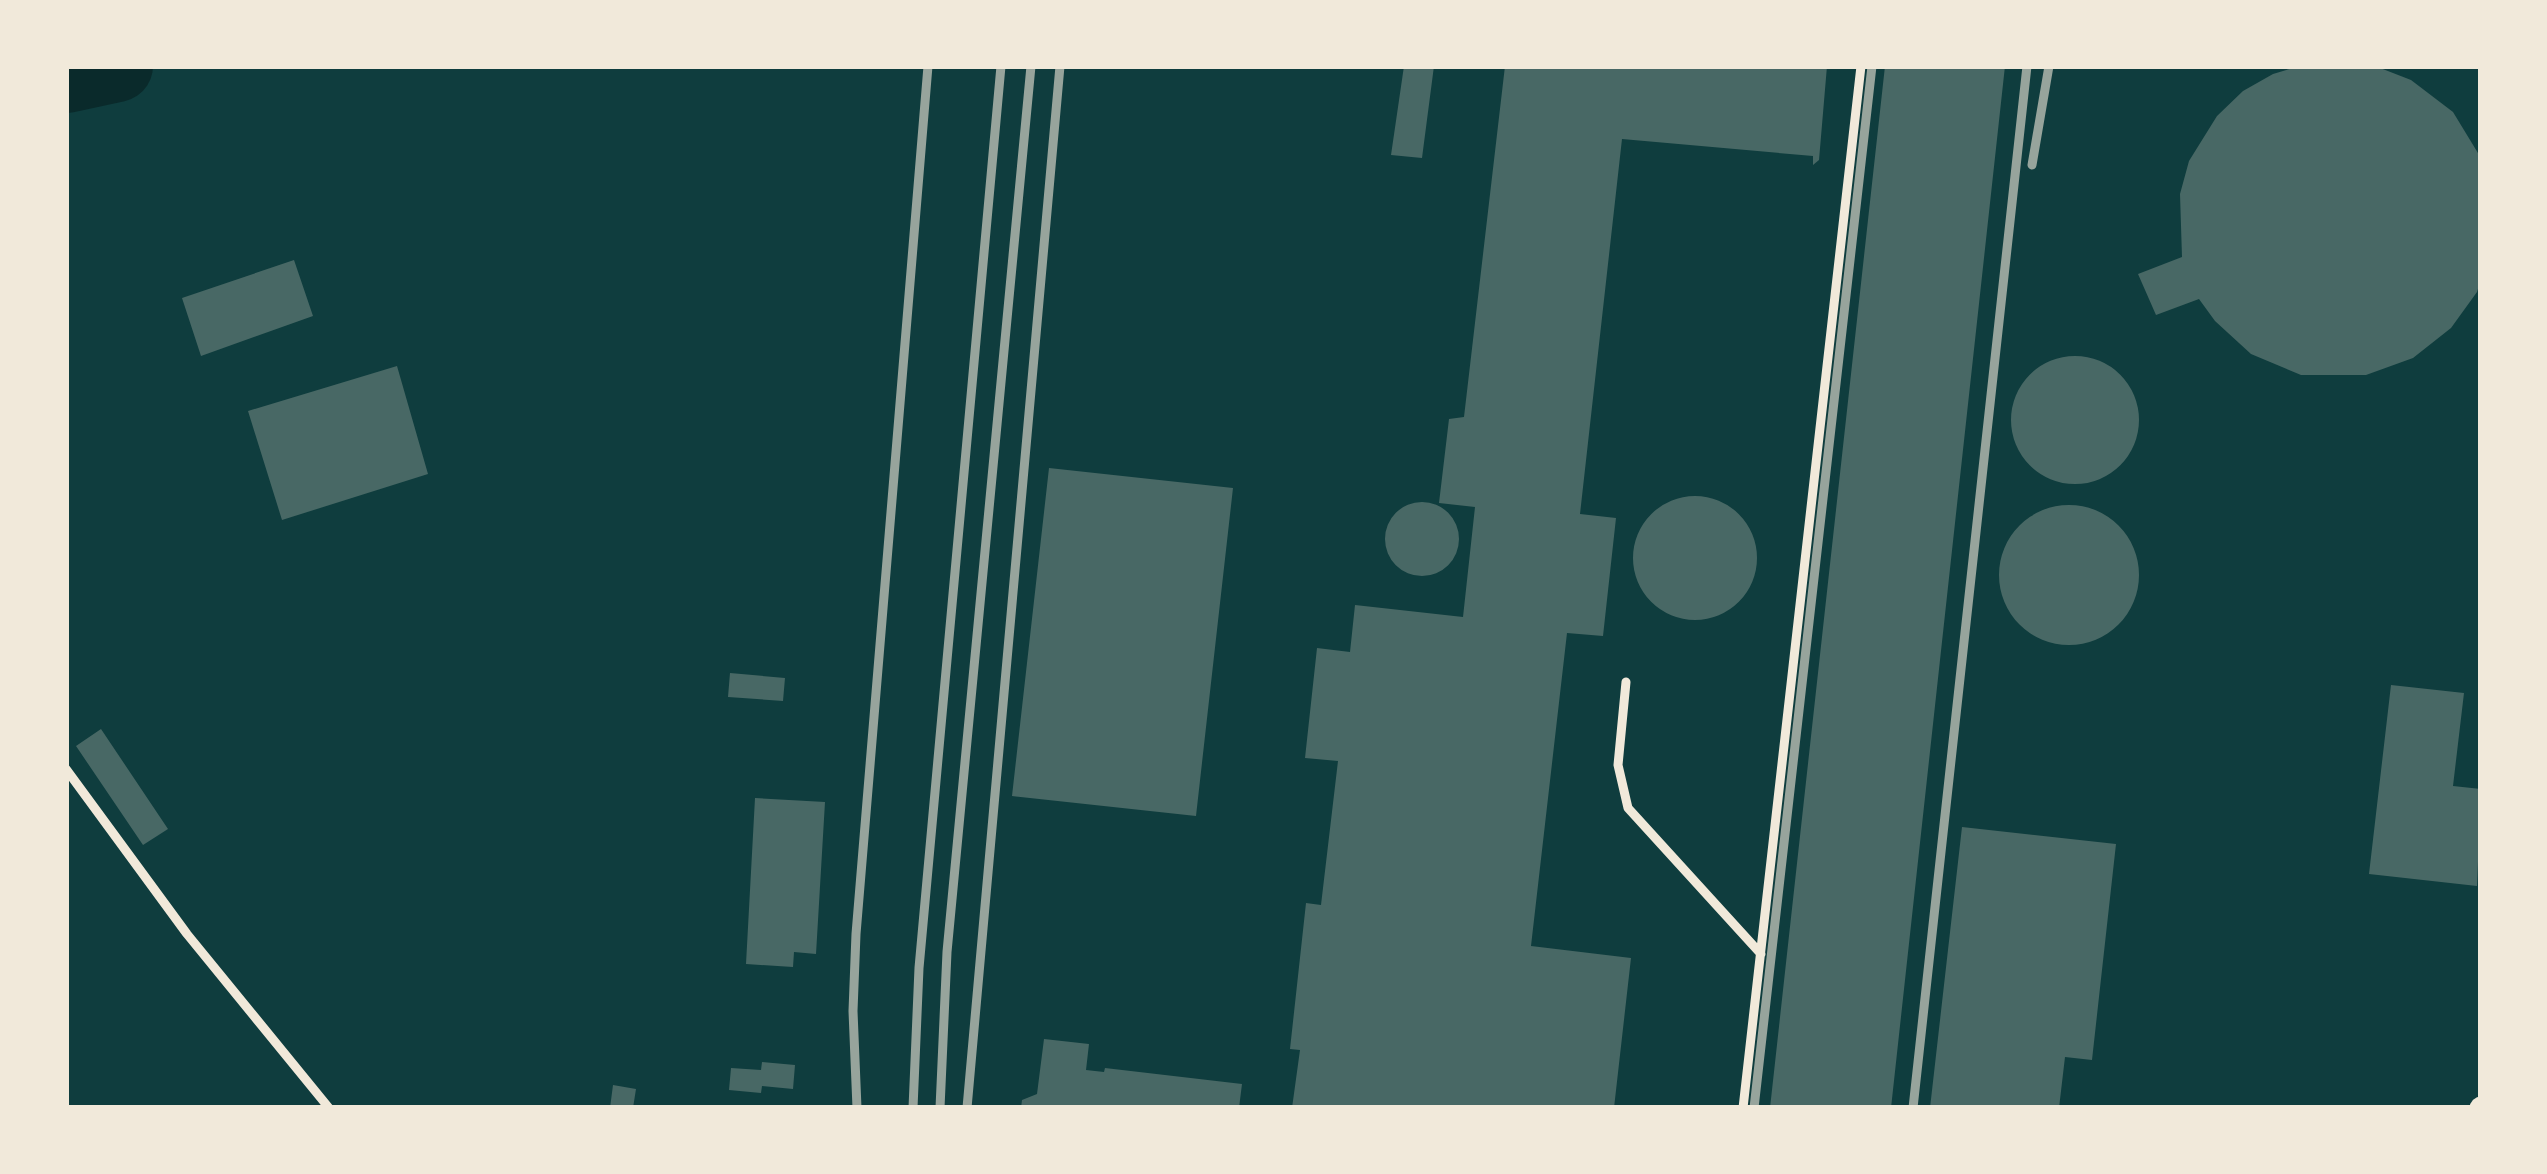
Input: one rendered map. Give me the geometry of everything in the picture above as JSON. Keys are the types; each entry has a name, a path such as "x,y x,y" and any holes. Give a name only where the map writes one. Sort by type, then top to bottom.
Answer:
{"lane":[{"path":"1743,1108 1861,66"},
{"path":"1626,682 1618,765 1628,808 1761,954"},
{"path":"66,769 187,934 329,1108"}],"building":[{"path":"1404,66 1434,66 1422,158 1391,155"},
{"path":"1505,66 1827,66 1819,160 1813,165 1813,156 1622,139 1580,514 1616,518 1603,636 1567,633 1531,946 1631,958 1614,1108 1292,1108 1300,1050 1290,1049 1306,903 1321,905 1338,761 1305,758 1317,648 1350,652 1355,605 1463,617 1475,507 1439,503 1449,419 1464,417"},
{"path":"1885,66 2005,66 1891,1108 1770,1108"},
{"path":"2299,66 2375,66 2411,80 2453,112 2481,158 2481,279 2477,292 2451,328 2413,358 2366,375 2301,375 2251,354 2199,299 2156,315 2138,274 2182,257 2180,194 2189,161 2217,116 2243,91"},
{"path":"294,260 313,316 201,356 182,298"},
{"path":"2075,356 2099,361 2120,375 2134,396 2139,420 2134,444 2120,465 2099,479 2075,484 2051,479 2030,465 2016,444 2011,420 2016,396 2030,375 2051,361"},
{"path":"397,366 428,474 282,520 248,411"},
{"path":"1049,468 1233,488 1196,816 1012,796"},
{"path":"1695,496 1719,501 1739,514 1752,534 1757,558 1752,582 1739,602 1719,615 1695,620 1671,615 1651,602 1638,582 1633,558 1638,534 1651,514 1671,501"},
{"path":"1422,502 1448,513 1459,539 1448,565 1422,576 1396,565 1385,539 1396,513"},
{"path":"2069,505 2096,510 2118,526 2134,548 2139,575 2134,602 2118,624 2096,640 2069,645 2042,640 2020,624 2004,602 1999,575 2004,548 2020,526 2042,510"},
{"path":"730,673 785,678 783,701 728,697"},
{"path":"2391,685 2464,693 2453,786 2481,789 2477,886 2369,874"},
{"path":"101,729 168,829 143,845 76,746"},
{"path":"755,798 825,802 816,954 794,952 793,967 746,964"},
{"path":"1962,827 2116,844 2092,1060 2065,1057 2059,1108 1930,1108"},
{"path":"1044,1039 1089,1044 1086,1070 1104,1072 1105,1068 1242,1084 1239,1108 1021,1108 1022,1100 1037,1094"},
{"path":"762,1062 795,1065 793,1089 729,1090 731,1068 761,1070"},
{"path":"613,1085 636,1089 633,1108 610,1108"}],"waterway":[{"path":"66,77 117,66"}],"railway":[{"path":"857,1108 856,934 928,66"},
{"path":"913,1108 919,968 1001,66"},
{"path":"940,1108 947,952 1031,66"},
{"path":"967,1108 1060,66"},
{"path":"1754,1108 1872,66"},
{"path":"1913,1108 2027,66"},
{"path":"2032,165 2049,66"}]}
